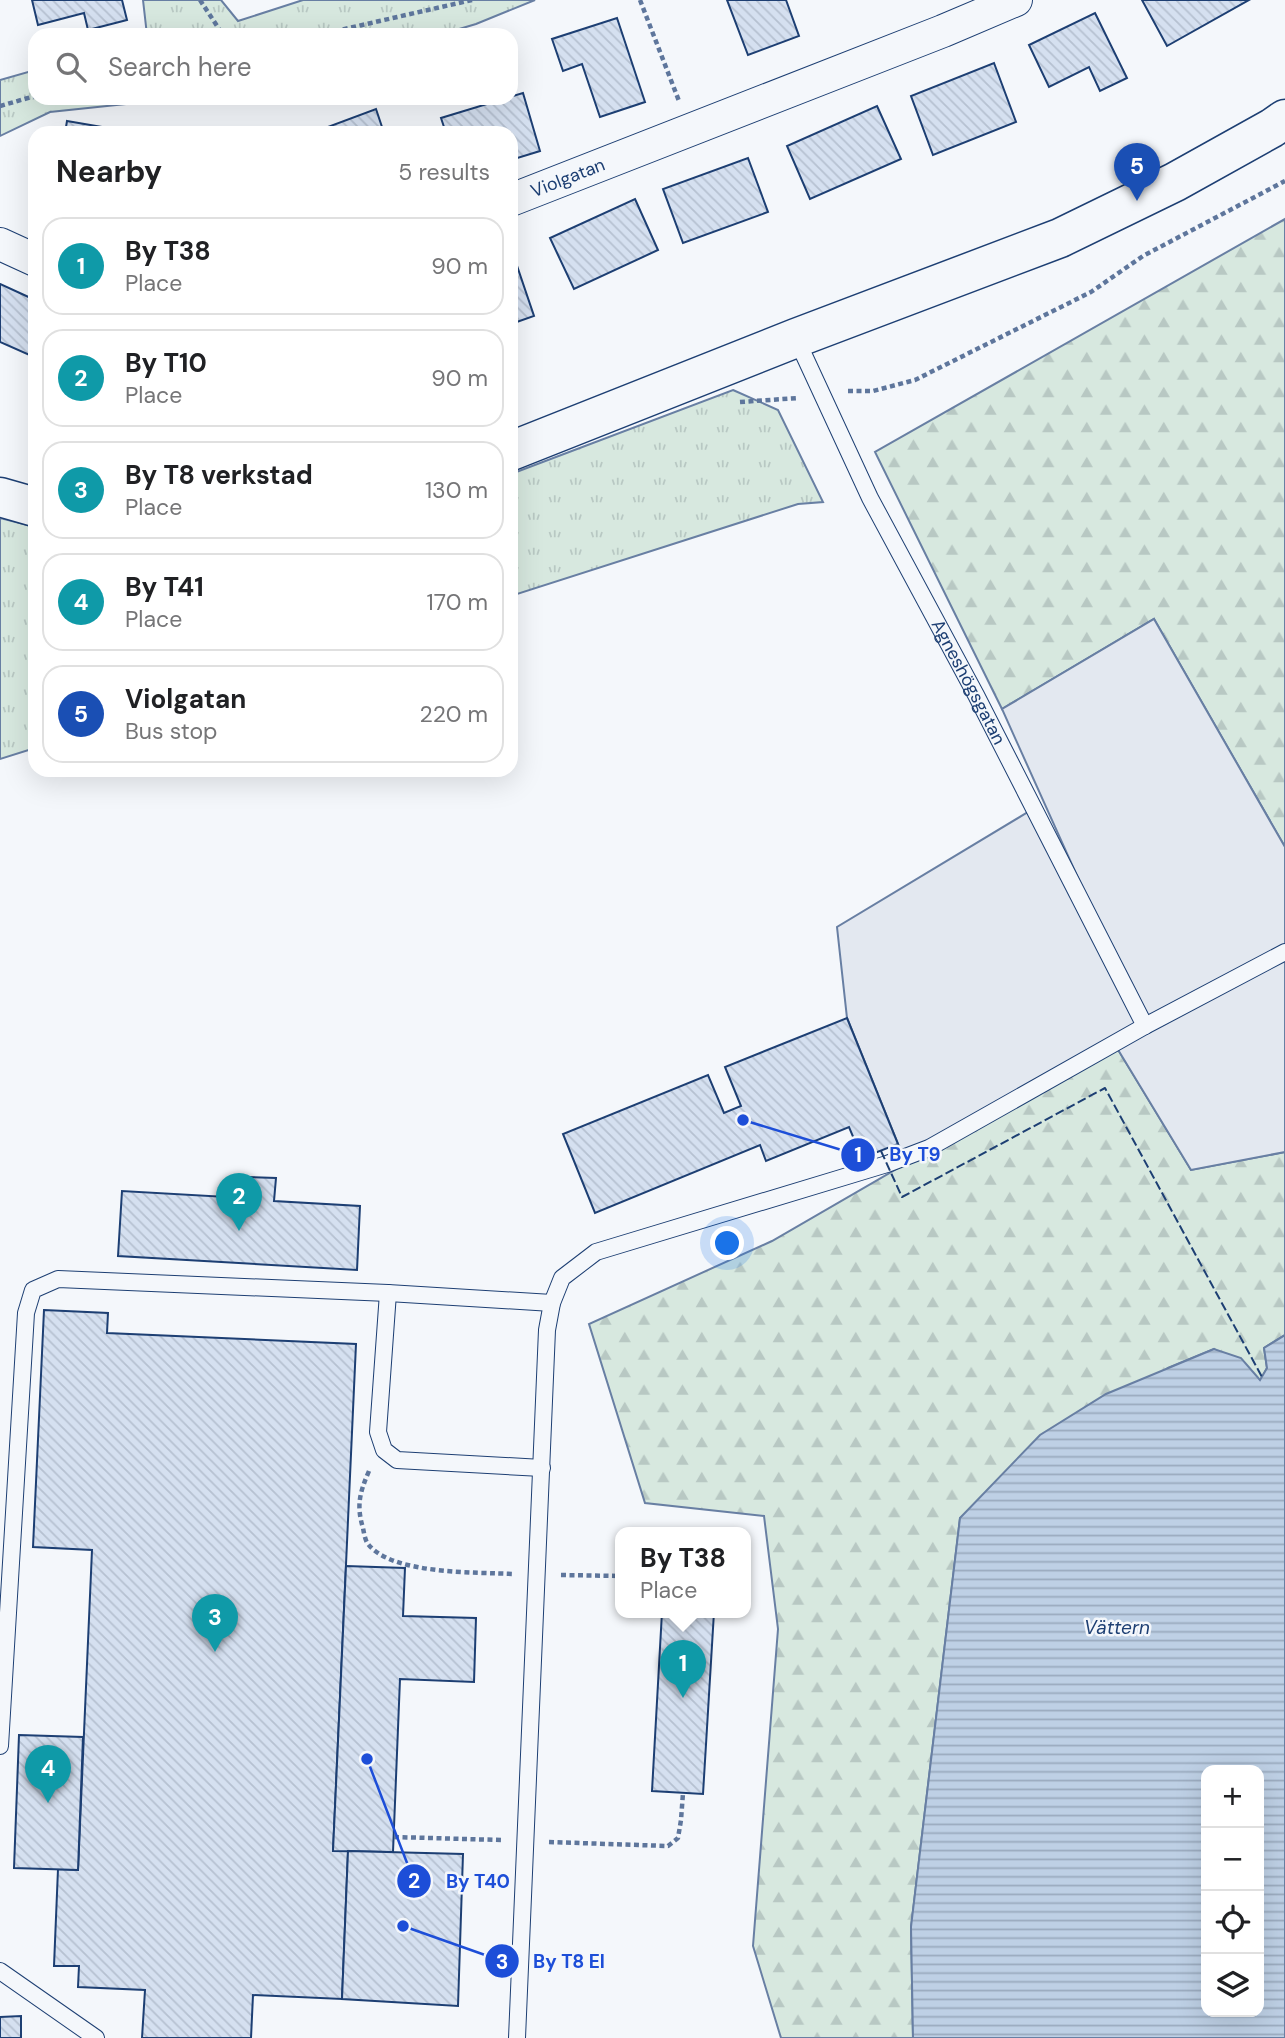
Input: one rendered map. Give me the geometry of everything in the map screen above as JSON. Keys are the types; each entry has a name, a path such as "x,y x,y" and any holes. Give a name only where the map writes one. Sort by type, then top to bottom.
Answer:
{"street":[{"name":"Violgatan","path":"518,197 1016,0"},
{"path":"518,448 796,338 1060,238 1175,183 1285,119"},
{"path":"0,244 28,257"},
{"path":"0,497 28,505"}],"lane":[{"name":"Agneshögsgatan","path":"796,338 870,498 976,695 1145,1026"},
{"path":"517,2038 547,1330 552,1303 562,1278 596,1252 887,1164 929,1148 1145,1026 1285,952"},
{"path":"0,1746 5,1580 26,1313 33,1290 58,1279 552,1303"},
{"path":"388,1293 378,1432 384,1450 397,1460 542,1468"},
{"path":"0,1970 96,2038"}],"path":[{"path":"201,0 219,28"},
{"path":"349,28 472,0"},
{"path":"640,0 690,131"},
{"path":"0,106 28,98"},
{"path":"788,399 873,391 915,380 1091,292 1143,256 1285,181"},
{"path":"384,1450 360,1491 359,1517 367,1543 384,1556 421,1567 537,1575 615,1576"},
{"path":"394,1837 668,1846 678,1838 682,1793"}],"green space":[{"path":"143,0 221,0 238,21 303,0 535,0 463,28 146,28"},
{"path":"28,72 28,105 116,105 50,112 0,136 0,80"},
{"path":"1285,219 1285,847 1154,619 1002,709 875,452"},
{"path":"733,390 778,410 823,502 798,504 518,594 518,471"},
{"path":"0,518 28,525 28,750 0,759"},
{"path":"1114,1043 1191,1170 1285,1152 1285,1335 1264,1348 1267,1368 1260,1381 1214,1349 1168,1368 960,1518 911,1927 913,2038 781,2038 753,1946 778,1629 764,1516 645,1503 589,1324 772,1241"}],"shaded area":[{"path":"1154,619 1285,847 1285,1152 1191,1170 1114,1043 906,1157 898,1144 847,1018 837,927 1033,809 1141,1018 1002,709"}],"water":[{"name":"Vättern","path":"1285,1335 1285,2038 913,2038 911,1927 960,1518 1040,1435 1106,1394 1214,1349 1241,1358 1260,1380 1267,1368 1264,1348"}],"building":[{"path":"32,0 122,0 127,20 88,28 84,13 38,25"},
{"path":"727,0 786,0 799,36 748,55"},
{"path":"1142,0 1249,0 1167,46"},
{"path":"1095,13 1127,78 1100,91 1089,67 1049,87 1029,45"},
{"path":"617,18 645,102 600,117 582,64 563,71 552,39"},
{"path":"994,63 1016,122 933,155 911,96"},
{"path":"523,93 540,151 518,158 518,126 444,126 441,118 484,105 518,105 518,95"},
{"path":"877,106 901,159 810,199 787,146"},
{"path":"376,109 382,126 330,126"},
{"path":"67,121 96,126 66,126"},
{"path":"748,158 768,212 683,243 663,189"},
{"path":"635,199 658,250 574,289 550,238"},
{"path":"518,269 534,316 518,322"},
{"path":"0,284 28,297 28,354 0,342"},
{"path":"847,1018 898,1144 862,1158 849,1127 766,1161 760,1145 595,1213 563,1134 708,1075 724,1113 741,1106 725,1067"},
{"path":"246,1177 276,1178 274,1201 360,1206 357,1270 118,1256 122,1191 244,1198"},
{"path":"44,1310 108,1313 107,1333 356,1344 333,1851 348,1851 342,1999 253,1995 251,2038 142,2038 145,1990 78,1987 79,1966 54,1966 58,1869 78,1870 92,1550 33,1547"},
{"path":"346,1566 405,1568 403,1616 476,1618 474,1682 400,1679 393,1852 333,1851"},
{"path":"662,1618 714,1618 703,1794 652,1791"},
{"path":"19,1735 83,1737 78,1870 14,1868"},
{"path":"348,1851 463,1854 458,2006 342,1999"},
{"path":"21,2016 21,2038 0,2038 0,2017"}],"fence":[{"path":"881,1151 902,1197 1105,1088 1262,1377"}],"place":[{"name":"Violgatan","path":"1137,201"},
{"name":"By T9","path":"743,1120"},
{"name":"By T10","path":"239,1231"},
{"name":"By T8 verkstad","path":"215,1652"},
{"name":"By T38","path":"683,1698"},
{"name":"By T40","path":"367,1759"},
{"name":"By T41","path":"48,1803"},
{"name":"By T8 El","path":"403,1926"}]}
